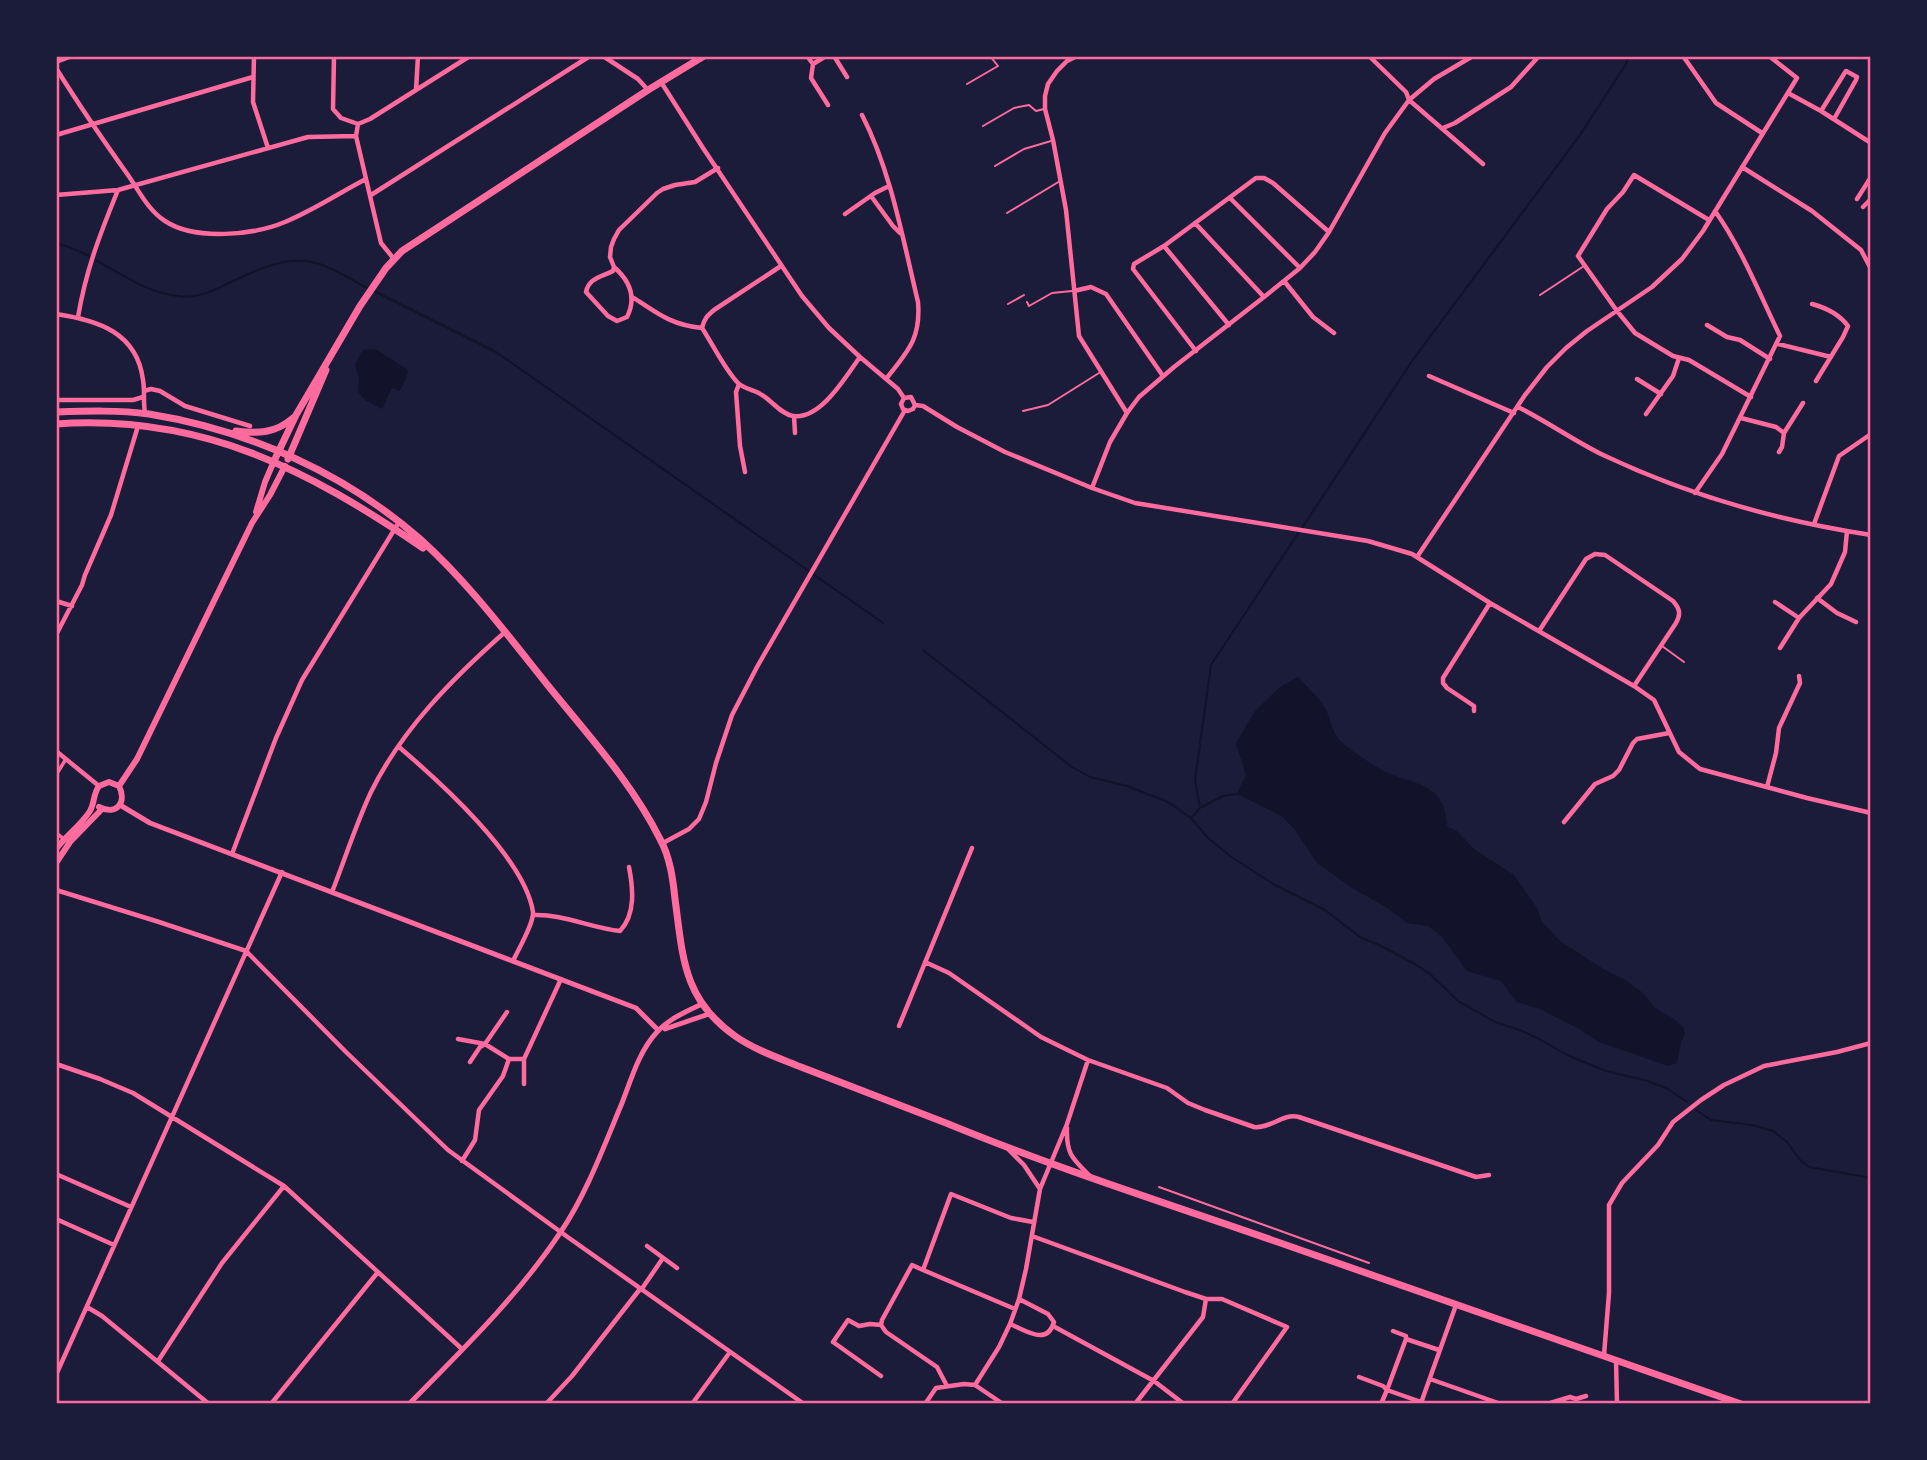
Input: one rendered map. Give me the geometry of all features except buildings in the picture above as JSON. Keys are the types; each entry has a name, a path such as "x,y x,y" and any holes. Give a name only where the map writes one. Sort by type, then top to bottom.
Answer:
{"main road":[{"path":"252,523 265,482 296,415 366,296 394,259 402,251 704,56"},
{"path":"95,802 102,809 112,810 120,805 122,797 119,786 137,759 252,523 285,466 332,357"},
{"path":"56,412 145,414 253,433 267,432 285,425 296,415"},
{"path":"56,424 138,426 174,430 225,442 285,466 421,541 505,632 635,796 663,843 671,871 686,969 709,1014 738,1039 1006,1147 1741,1404"},
{"path":"219,429 279,452 332,477 371,500 396,525"},
{"path":"56,849 89,813 95,802 94,793 99,786 109,782 119,786"},
{"path":"56,863 70,842 102,809"}],"street":[{"path":"56,62 72,56"},
{"path":"254,56 253,102 268,148"},
{"path":"334,56 333,108 341,118 358,124 470,56"},
{"path":"416,90 418,56"},
{"path":"371,195 590,56"},
{"path":"603,56 638,79 648,90"},
{"path":"807,56 813,64 811,79 828,106"},
{"path":"813,64 826,56"},
{"path":"834,56 847,77"},
{"path":"1077,56 1065,59 1048,84 1045,109 1066,210 1080,341 1126,414"},
{"path":"1369,56 1406,92 1409,100 1483,164"},
{"path":"1092,488 1110,442 1139,397 1265,297 1315,253 1369,160 1409,100 1434,79 1473,56"},
{"path":"1442,128 1455,123 1511,87 1539,56"},
{"path":"1684,56 1716,103 1762,133"},
{"path":"1417,557 1547,367 1587,331 1652,287 1682,259 1715,211 1797,78 1769,56"},
{"path":"56,68 145,202 166,221 189,231 219,234 258,230 284,223 366,179"},
{"path":"1821,111 1846,71 1854,74 1856,80 1834,119"},
{"path":"56,135 253,77"},
{"path":"661,82 802,296 829,328 898,389 904,398"},
{"path":"1788,93 1871,143"},
{"path":"862,115 874,138 918,302 917,334 886,379"},
{"path":"358,124 356,136 381,243 394,259"},
{"path":"56,195 118,190 308,137 356,136"},
{"path":"1742,167 1812,211 1861,250 1871,269"},
{"path":"702,328 684,326 666,319 634,298 628,282 614,267 610,257 611,247 619,230 657,193 674,185 695,182 718,168"},
{"path":"1709,220 1634,174 1623,192 1607,209 1578,256 1635,334 1673,356 1689,360 1751,397"},
{"path":"1857,199 1871,177"},
{"path":"1196,351 1137,275 1133,269 1134,264 1164,246 1256,178 1264,178 1273,183 1329,232"},
{"path":"845,214 888,186"},
{"path":"78,317 93,251 118,190"},
{"path":"871,196 901,233"},
{"path":"1230,198 1300,268"},
{"path":"1863,207 1871,199"},
{"path":"1695,493 1722,454 1780,337 1715,211"},
{"path":"1195,222 1265,297"},
{"path":"1164,246 1229,325"},
{"path":"702,328 706,316 781,266"},
{"path":"614,267 613,271 593,279 586,292 608,316 617,321 627,317 634,298"},
{"path":"1284,281 1312,317 1334,333"},
{"path":"1074,291 1091,287 1106,294 1163,376"},
{"path":"1812,304 1824,307 1841,318 1847,326 1816,381"},
{"path":"56,314 78,317 111,329 129,345 139,364 144,382 145,414"},
{"path":"1707,324 1770,359"},
{"path":"702,328 739,384 794,416 807,414 829,399 860,357"},
{"path":"1778,344 1831,357"},
{"path":"1646,414 1673,376 1679,358"},
{"path":"1429,376 1514,413"},
{"path":"1637,379 1661,394"},
{"path":"739,384 736,392 745,472"},
{"path":"144,391 160,391 185,406 250,426"},
{"path":"56,400 132,400 143,397"},
{"path":"904,398 913,398 915,405 912,410 905,410"},
{"path":"904,398 901,404 905,410"},
{"path":"1779,452 1784,433 1803,403"},
{"path":"915,405 923,406 1005,452 1092,488 1145,505 1375,542 1417,557 1654,700 1679,752 1700,769 1871,813"},
{"path":"1518,407 1599,453 1695,493 1814,524 1871,535"},
{"path":"663,843 689,829 699,819 732,715 905,410"},
{"path":"794,416 794,433"},
{"path":"1741,418 1776,427 1784,433"},
{"path":"56,635 82,585 111,515 138,426"},
{"path":"1814,524 1839,456 1871,434"},
{"path":"232,854 276,738 302,680 396,525"},
{"path":"1780,648 1799,618 1830,584 1845,552 1847,531"},
{"path":"1539,631 1586,559 1595,554 1605,555 1679,607 1680,616 1634,686"},
{"path":"1817,598 1837,613 1856,622"},
{"path":"56,601 72,606"},
{"path":"1775,602 1799,618"},
{"path":"1474,711 1474,706 1447,688 1443,678 1490,603"},
{"path":"332,892 371,792 399,747 453,680 505,632"},
{"path":"1767,788 1779,728 1800,683 1799,676"},
{"path":"1564,822 1595,784 1613,776 1619,770 1637,739 1669,733"},
{"path":"399,747 436,778 475,818 514,867 528,895 534,915 513,961"},
{"path":"56,751 99,786"},
{"path":"56,775 66,758"},
{"path":"120,805 150,822 636,1008 658,1031"},
{"path":"56,833 64,839"},
{"path":"898,1026 971,848"},
{"path":"534,915 544,914 620,931 626,925 634,890 629,867"},
{"path":"56,1375 282,872"},
{"path":"57,891 246,951 448,1150 804,1404"},
{"path":"925,962 949,973 1041,1037 1088,1060 1167,1088 1188,1103 1262,1128 1291,1115 1476,1177 1489,1175"},
{"path":"524,1084 524,1059 561,979"},
{"path":"409,1404 516,1291 561,1233 593,1170 644,1050 658,1031 680,1014 702,1004"},
{"path":"470,1062 507,1012"},
{"path":"658,1031 709,1014"},
{"path":"458,1038 485,1044 509,1059 524,1059"},
{"path":"1604,1356 1609,1293 1609,1205 1622,1184 1658,1145 1673,1122 1724,1085 1764,1066 1871,1043"},
{"path":"462,1161 475,1140 479,1110 503,1076 509,1059"},
{"path":"975,1385 999,1347 1019,1299 1040,1189 1067,1124 1088,1060"},
{"path":"56,1064 133,1093 284,1186 462,1349"},
{"path":"1067,1124 1069,1151 1074,1160 1093,1178"},
{"path":"1006,1147 1024,1165 1040,1189"},
{"path":"56,1174 131,1207"},
{"path":"158,1361 222,1263 284,1186"},
{"path":"923,1270 951,1194 1011,1218 1033,1222"},
{"path":"56,1219 114,1245"},
{"path":"1031,1236 1206,1299 1222,1299 1287,1327 1232,1404"},
{"path":"646,1246 677,1268"},
{"path":"546,1404 572,1376 663,1258"},
{"path":"881,1325 912,1265 1015,1309"},
{"path":"271,1404 378,1272"},
{"path":"1010,1324 1044,1336 1053,1326 1054,1322 1048,1314 1019,1299"},
{"path":"1135,1404 1203,1317 1206,1299"},
{"path":"1359,1377 1421,1403 1456,1304"},
{"path":"87,1307 102,1316 209,1404"},
{"path":"881,1376 833,1342 848,1320 859,1326 881,1325 886,1332 937,1367 947,1386"},
{"path":"1053,1326 1154,1381 1184,1404"},
{"path":"1393,1331 1406,1336 1406,1339 1439,1350"},
{"path":"1381,1404 1406,1339"},
{"path":"692,1404 730,1352"},
{"path":"1616,1360 1617,1404"},
{"path":"1430,1379 1501,1404"},
{"path":"925,1404 936,1388 964,1384 975,1385 1003,1404"},
{"path":"1548,1404 1586,1395"}],"lane":[{"path":"967,84 998,66 990,56"},
{"path":"983,126 1014,108 1029,105 1036,111 1045,109"},
{"path":"995,166 1024,149 1053,140"},
{"path":"1007,213 1061,180"},
{"path":"1540,295 1585,265"},
{"path":"1027,302 1029,306 1052,293 1074,291"},
{"path":"1008,304 1024,295"},
{"path":"1023,411 1048,405 1100,372"},
{"path":"1661,646 1684,662"},
{"path":"1158,1187 1369,1262"}],"shaded area":[{"path":"363,350 377,350 408,370 400,391 392,388 382,409 365,400 358,392 359,379 355,364"},
{"path":"1298,677 1326,710 1339,740 1380,769 1435,793 1445,812 1447,826 1457,831 1474,849 1514,875 1537,908 1542,922 1560,941 1624,979 1643,993 1655,1008 1683,1027 1685,1034 1677,1063 1668,1066 1599,1042 1540,1009 1517,1002 1501,981 1467,971 1442,937 1428,926 1407,923 1317,863 1283,817 1237,794 1246,775 1236,743 1255,711 1280,687"}],"waterway":[{"path":"1302,528 1412,361 1580,135 1626,64 1628,56"},
{"path":"56,243 87,255 146,287 178,296 205,294 261,269 293,261 323,265 369,289"},
{"path":"374,291 496,352 883,623"},
{"path":"1192,817 1200,808 1195,780 1211,665 1299,532"},
{"path":"923,650 1072,767 1090,777 1127,786 1168,802 1191,818 1207,837 1230,856 1275,885 1325,910 1360,937 1415,964 1430,974 1458,1001 1495,1022 1520,1030 1567,1055 1606,1071 1648,1081 1668,1089 1687,1102"},
{"path":"1202,807 1223,796 1237,794"},
{"path":"1696,1110 1711,1120 1752,1125 1773,1131 1787,1142 1800,1160 1809,1167 1871,1178"}]}
